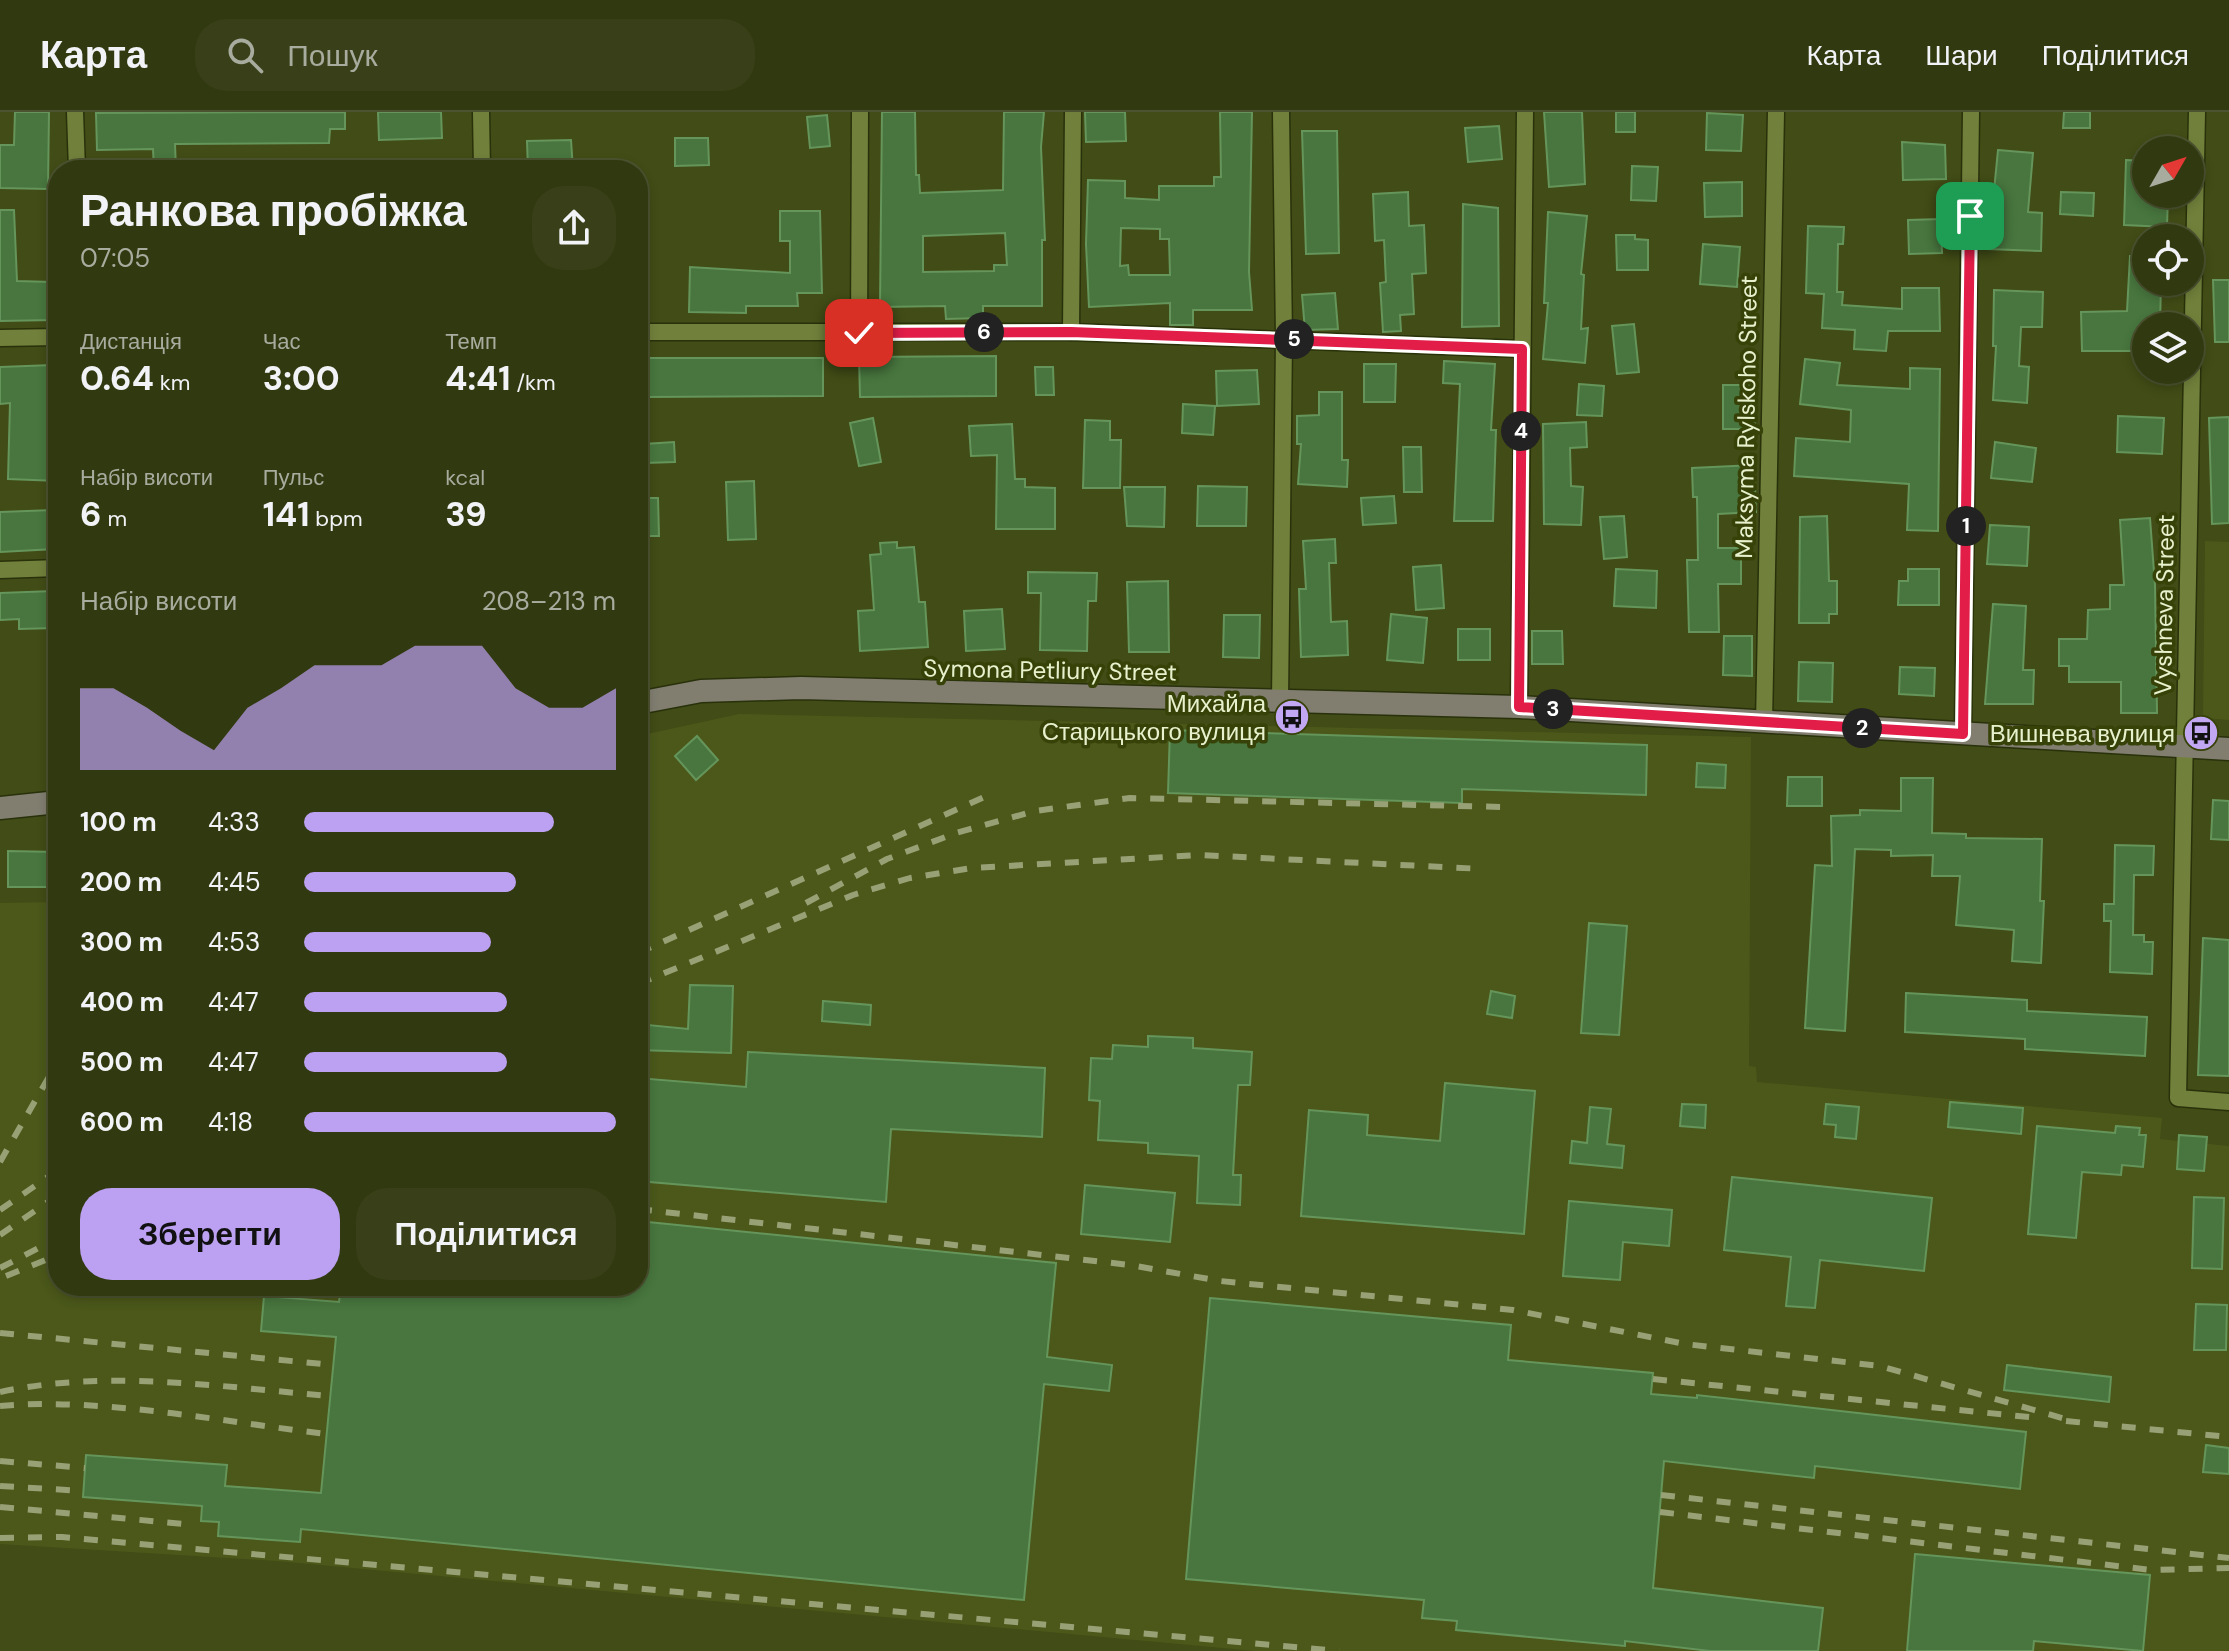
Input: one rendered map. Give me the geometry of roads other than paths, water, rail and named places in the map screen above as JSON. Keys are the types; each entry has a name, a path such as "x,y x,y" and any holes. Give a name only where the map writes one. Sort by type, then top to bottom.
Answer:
{"main road":[{"name":"Symona Petliury Street","path":"648,701 701,691 801,688 1519,707 2229,749"},
{"path":"0,808 48,803"}],"street":[{"path":"75,112 77,160"},
{"path":"481,112 482,160"},
{"path":"859,333 860,112"},
{"path":"1071,332 1073,112"},
{"path":"1280,701 1284,338 1281,112"},
{"path":"1519,707 1525,112"},
{"name":"Maksyma Rylskoho Street","path":"1764,723 1776,112"},
{"path":"1963,734 1971,112"},
{"name":"Vyshneva Street","path":"2197,112 2178,1098 2229,1102"},
{"path":"648,332 1071,332 1522,349"},
{"path":"0,338 48,337"},
{"path":"0,570 48,568"}],"railway":[{"path":"648,948 993,793"},
{"path":"806,903 887,859 956,833 1035,811 1130,798 1502,807"},
{"path":"648,980 853,895 910,878 972,868 1200,855 1483,869"},
{"path":"0,1162 48,1078"},
{"path":"0,1210 48,1177"},
{"path":"0,1235 48,1202"},
{"path":"648,1210 1130,1265 1220,1281 1513,1310 1685,1344 1880,1366 2076,1422"},
{"path":"0,1268 48,1243"},
{"path":"6,1276 48,1259"},
{"path":"0,1333 333,1365"},
{"path":"1653,1379 2038,1418"},
{"path":"0,1392 41,1385 123,1381 330,1396"},
{"path":"0,1406 39,1404 121,1408 326,1434"},
{"path":"2066,1421 2229,1437"},
{"path":"0,1461 85,1468"},
{"path":"0,1486 83,1491"},
{"path":"1661,1495 2229,1558"},
{"path":"0,1507 195,1525"},
{"path":"1660,1512 2151,1570 2229,1568"},
{"path":"0,1538 62,1537 1339,1651"}],"place":[{"name":"Михайла Старицького вулиця","path":"1292,717"},
{"name":"Вишнева вулиця","path":"2201,733"}]}
